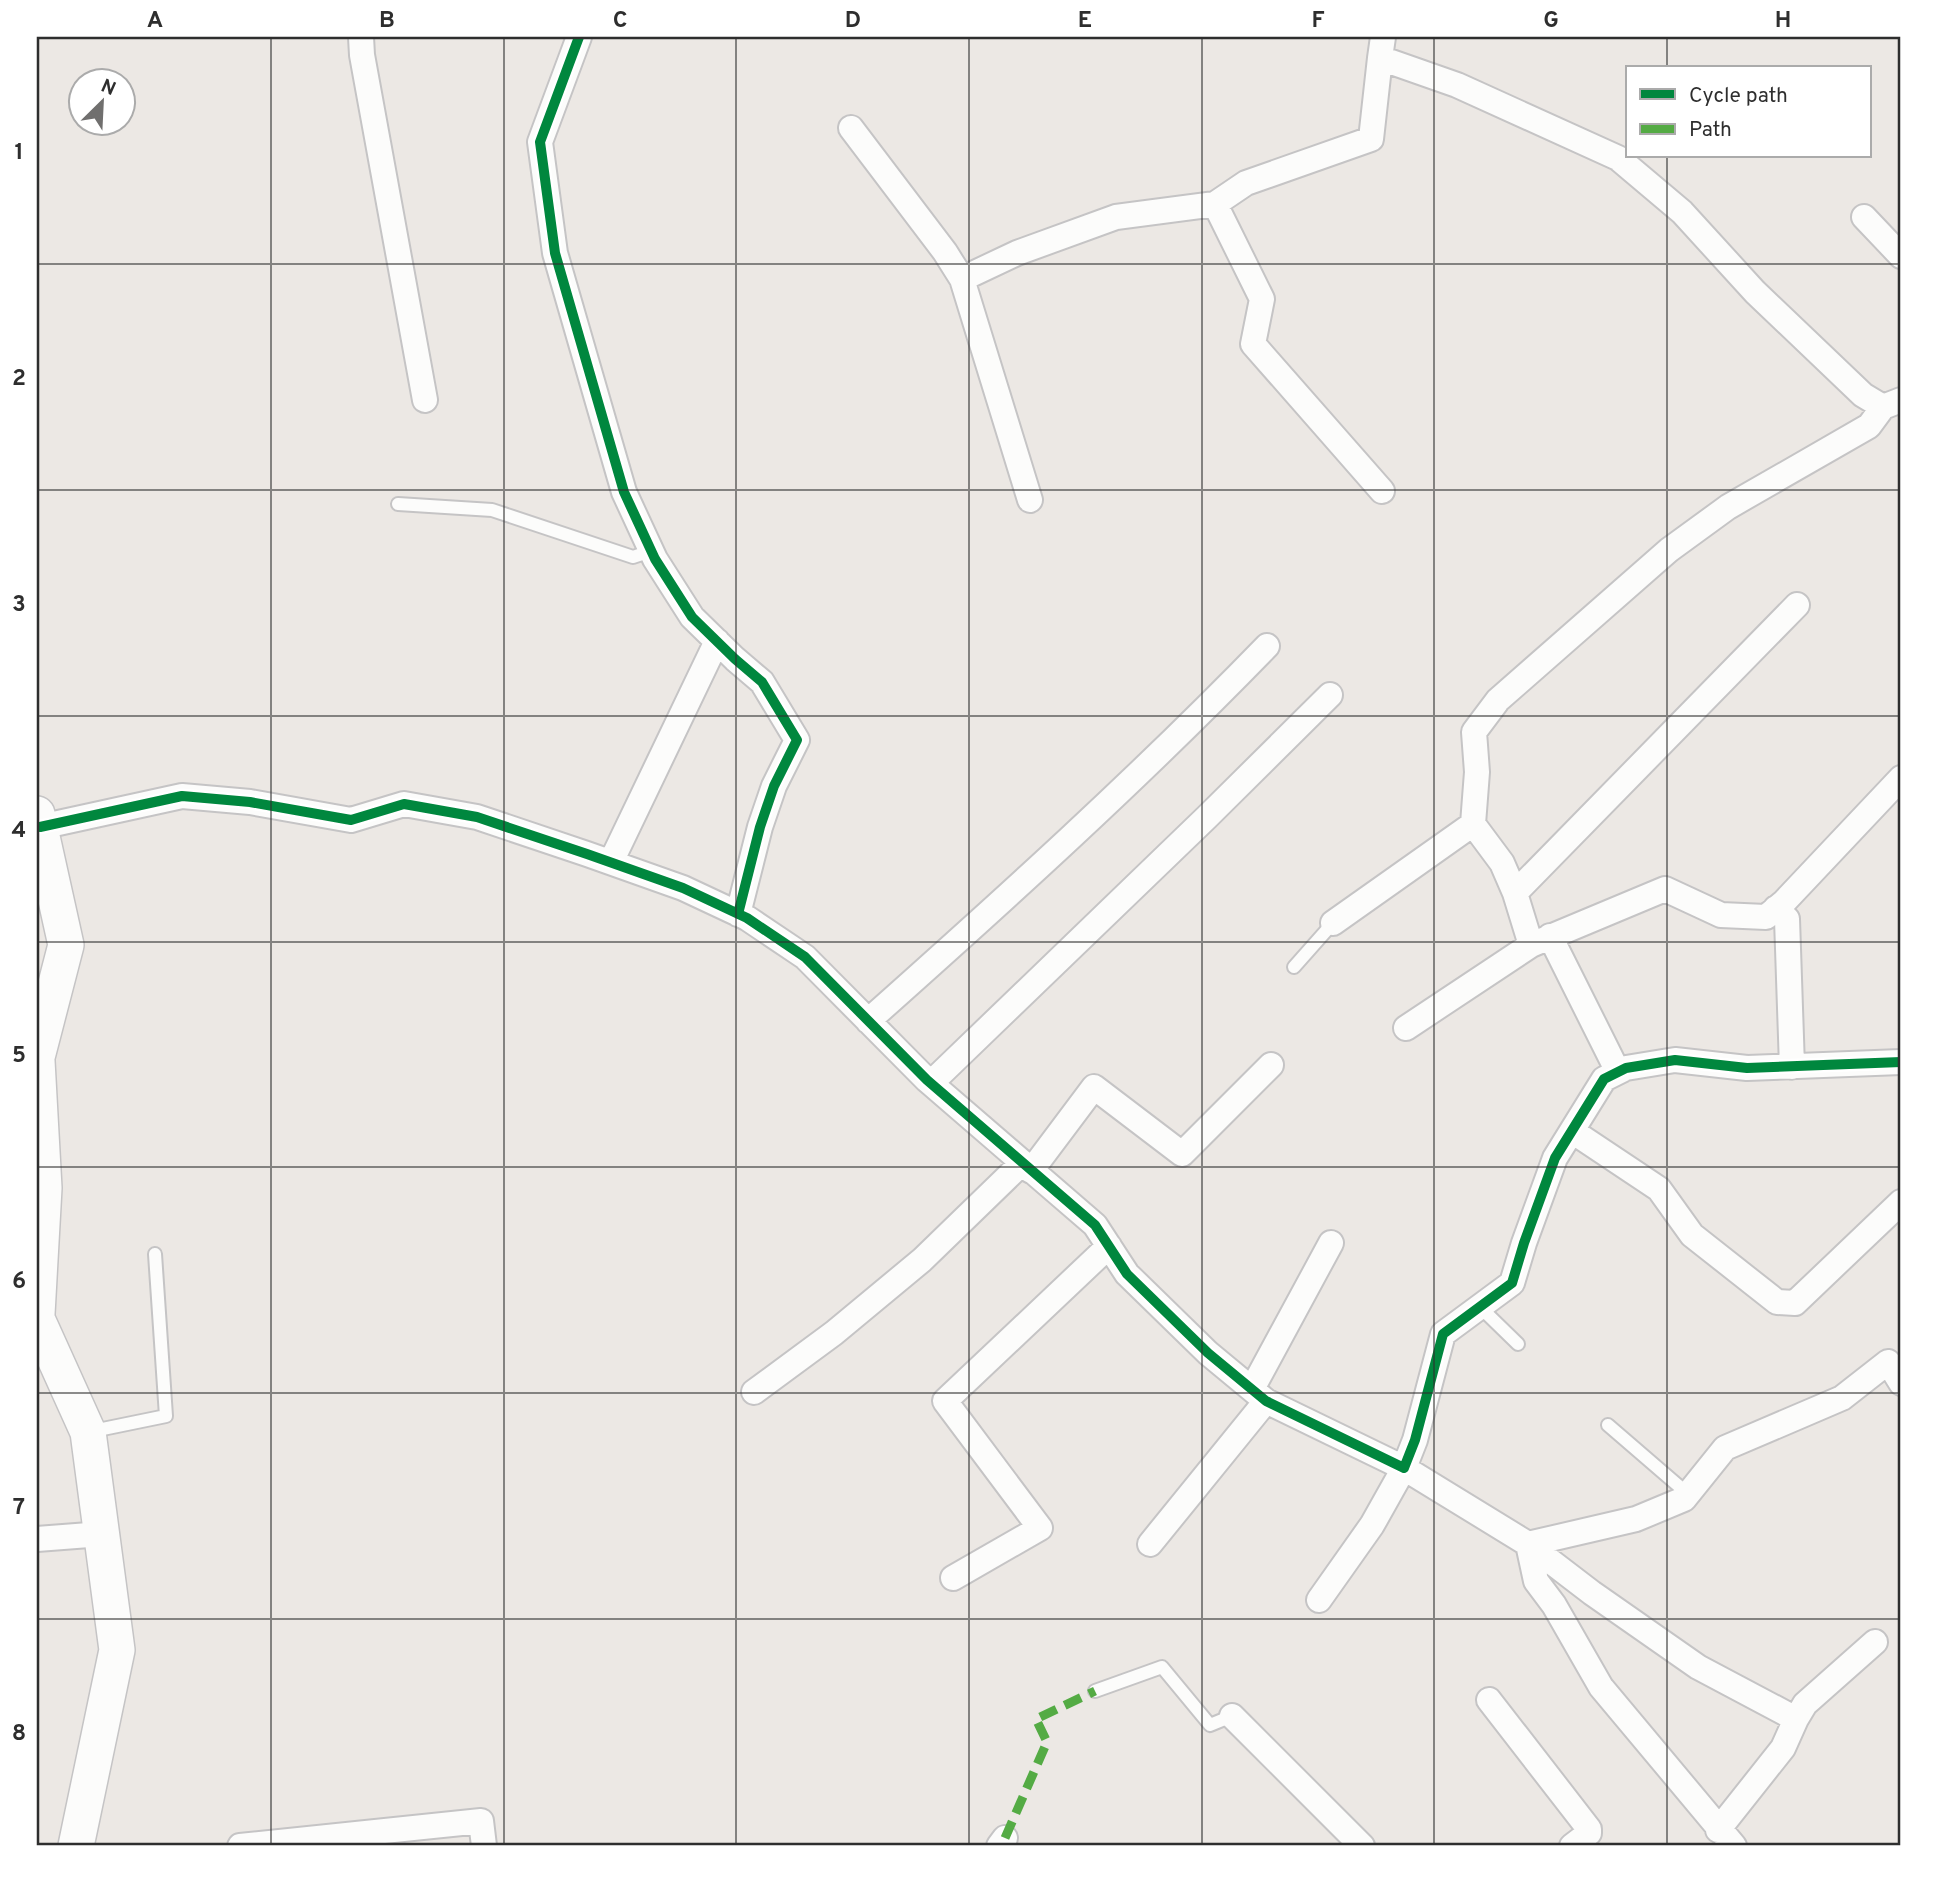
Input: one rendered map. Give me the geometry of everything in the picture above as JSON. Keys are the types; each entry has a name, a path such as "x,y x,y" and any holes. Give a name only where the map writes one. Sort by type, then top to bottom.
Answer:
{"street":[{"path":"361,37 362,55 425,400"},
{"path":"579,37 540,142 555,254 624,492 651,551 692,617 762,682 797,740 774,786 760,827 738,914"},
{"path":"962,279 1017,253 1116,217 1215,204 1246,183 1371,139 1382,47 1457,85 1618,158 1682,212 1755,292 1863,395 1892,404 1869,426 1728,507 1669,550 1498,700 1474,732 1477,772 1473,824 1502,863 1540,941 1618,1072"},
{"path":"850,128 945,252 962,279 1030,500"},
{"path":"1215,204 1262,299 1253,344 1382,491"},
{"path":"1864,217 1901,256"},
{"path":"1515,893 1797,604"},
{"path":"611,862 717,641"},
{"path":"868,1021 1208,707 1267,646"},
{"path":"931,1083 1207,817 1329,695"},
{"path":"1406,1028 1540,941 1665,888 1721,915 1766,917 1901,778"},
{"path":"76,1846 117,1650 88,1432 37,1317 40,1175 37,1059 66,945 38,820 182,796 250,802 351,820 404,804 477,817 683,888 738,914 805,957 931,1083 1095,1225 1127,1274 1208,1353 1259,1395 1404,1468 1528,1544 1592,1593 1698,1667 1796,1719"},
{"path":"1333,923 1473,824"},
{"path":"1776,908 1787,919 1792,1067"},
{"path":"1320,1600 1372,1525 1404,1468 1415,1440 1443,1334 1512,1283 1555,1158 1604,1079 1626,1068 1675,1060 1747,1068 1901,1062"},
{"path":"754,1392 834,1333 922,1260 1026,1167 1094,1087 1182,1154 1271,1065"},
{"path":"1572,1131 1659,1189 1692,1235 1777,1301 1795,1303 1901,1202"},
{"path":"1150,1544 1259,1395 1331,1243"},
{"path":"953,1578 1040,1528 945,1401 1109,1245"},
{"path":"1528,1544 1636,1519 1684,1499 1725,1448 1842,1398 1895,1356 1901,1383"},
{"path":"37,1539 102,1534"},
{"path":"1528,1544 1536,1581 1554,1605 1601,1687 1726,1838 1783,1748 1805,1704 1875,1642"},
{"path":"1489,1700 1588,1829 1589,1833 1572,1846"},
{"path":"1232,1716 1362,1846"},
{"path":"240,1846 481,1821 484,1846"}],"lane":[{"path":"398,504 492,510 633,557 651,551"},
{"path":"1294,967 1333,923"},
{"path":"88,1432 166,1416 155,1254"},
{"path":"1480,1307 1518,1343"},
{"path":"1608,1424 1688,1494"},
{"path":"1095,1691 1162,1667 1210,1725 1232,1716"}],"marked path":[{"path":"1005,1838 1047,1742 1036,1719 1095,1691"}],"cycle path":[{"path":"579,37 540,142 555,253 624,492 655,559 692,617 762,682 797,740 774,786 760,827 738,914"},
{"path":"40,827 182,796 250,802 351,820 404,804 477,817 683,888 747,918 805,957 927,1080 1095,1225 1127,1274 1208,1353 1266,1401 1404,1468 1415,1440 1443,1334 1512,1283 1555,1158 1604,1079 1626,1068 1675,1060 1747,1068 1901,1062"}]}
